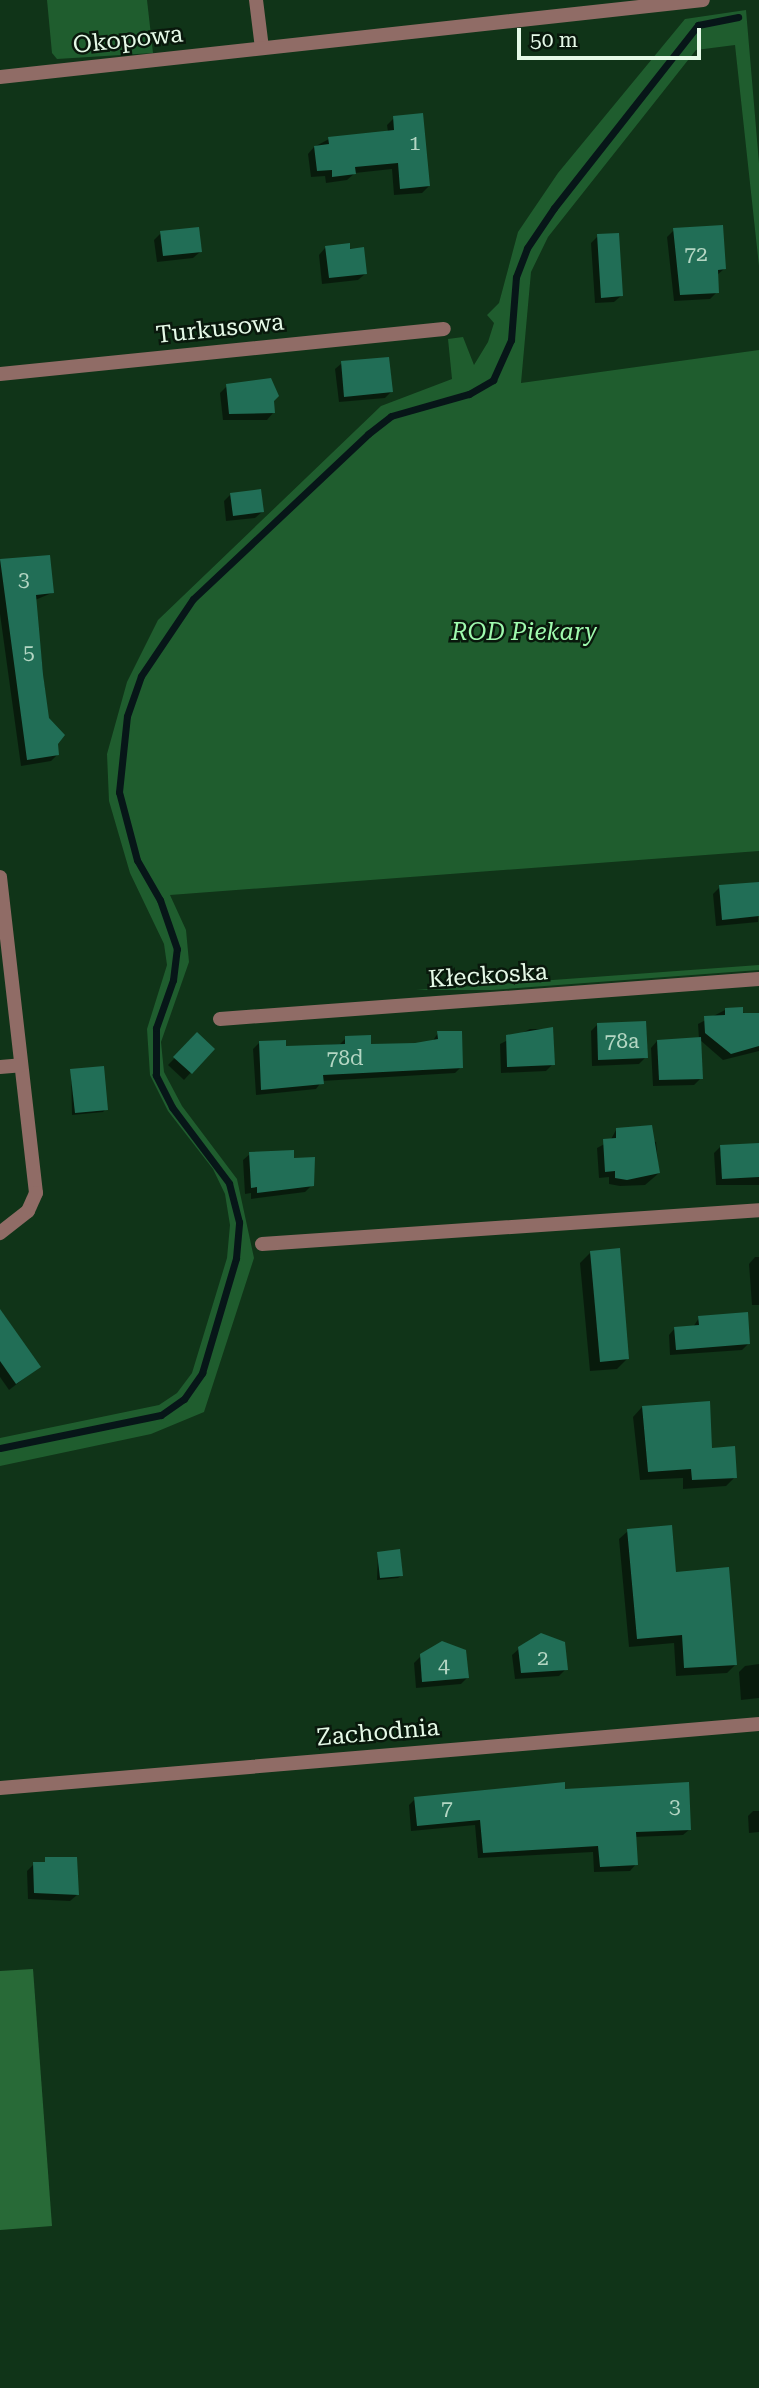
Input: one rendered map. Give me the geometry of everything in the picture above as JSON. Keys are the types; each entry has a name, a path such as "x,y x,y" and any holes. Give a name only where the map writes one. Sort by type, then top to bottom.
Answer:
{"street":[{"path":"256,0 261,48"},
{"name":"Okopowa","path":"0,77 703,0"},
{"name":"Turkusowa","path":"0,374 444,329"},
{"path":"0,877 36,1193 28,1211 0,1233"},
{"name":"Kłeckoska","path":"219,1019 759,979"},
{"path":"0,1067 21,1065"},
{"path":"262,1244 759,1210"},
{"name":"Zachodnia","path":"0,1788 759,1724"}],"green space":[{"path":"47,0 147,0 153,53 57,59 52,53"},
{"name":"ROD Piekary","path":"746,10 759,163 759,266 735,45 696,50 548,237 531,272 521,383 759,350 759,851 170,895 186,930 189,962 161,1042 164,1072 182,1106 237,1179 254,1258 204,1412 151,1434 0,1466 0,1438 159,1405 177,1393 192,1373 227,1258 230,1225 225,1194 213,1169 168,1111 150,1075 147,1029 167,965 164,944 130,873 109,801 107,754 127,682 158,620 381,406 452,379 448,339 463,337 474,365 488,342 494,323 487,315 499,303 518,232 558,173 685,19"},
{"path":"759,965 759,970 492,990 416,990"},
{"path":"33,1969 52,2226 0,2230 0,1971"}],"building":[{"path":"423,113 430,186 400,189 398,163 355,167 356,174 332,177 332,170 317,171 314,146 329,144 328,137 394,130 393,116"},
{"path":"723,225 726,269 718,270 719,293 680,295 673,228"},
{"path":"199,227 202,252 163,256 160,231"},
{"path":"619,233 623,296 601,298 597,234"},
{"path":"350,243 350,249 364,247 367,274 329,278 325,246"},
{"path":"389,357 393,392 344,397 341,361"},
{"path":"271,378 279,396 274,401 275,413 229,414 226,384"},
{"path":"261,489 264,512 233,516 230,493"},
{"path":"50,555 54,593 36,595 49,718 65,735 58,744 59,755 27,760 0,559"},
{"path":"759,882 759,916 722,920 719,885"},
{"path":"743,1007 743,1013 759,1013 759,1046 731,1054 705,1033 704,1016 725,1015 725,1008"},
{"path":"646,1021 648,1058 598,1060 597,1023"},
{"path":"553,1027 555,1065 507,1067 506,1035"},
{"path":"437,1031 462,1031 463,1068 323,1075 324,1084 261,1090 259,1041 286,1040 286,1046 345,1044 345,1036 371,1035 371,1044 415,1043 438,1039"},
{"path":"197,1032 215,1049 192,1074 173,1057"},
{"path":"701,1037 703,1079 659,1080 657,1040"},
{"path":"104,1066 108,1110 75,1113 70,1069"},
{"path":"652,1125 660,1173 627,1180 615,1178 615,1171 605,1172 603,1139 616,1138 616,1128"},
{"path":"759,1143 759,1177 722,1179 720,1145"},
{"path":"294,1150 294,1158 315,1157 314,1186 257,1193 257,1187 251,1188 249,1152"},
{"path":"620,1248 629,1359 600,1362 590,1251"},
{"path":"0,1309 41,1367 16,1384 0,1361"},
{"path":"748,1312 750,1344 676,1350 674,1327 699,1325 698,1316"},
{"path":"710,1401 712,1448 735,1446 737,1478 692,1480 691,1469 648,1472 642,1406"},
{"path":"672,1525 676,1572 729,1567 737,1665 684,1668 682,1635 637,1639 627,1529"},
{"path":"400,1549 403,1576 380,1578 377,1552"},
{"path":"541,1633 565,1642 568,1670 521,1673 518,1647"},
{"path":"442,1641 466,1650 469,1678 422,1682 420,1654"},
{"path":"565,1782 565,1789 689,1782 691,1830 636,1832 638,1865 600,1867 598,1846 483,1853 480,1820 417,1826 414,1797"},
{"path":"45,1857 77,1857 79,1895 34,1893 33,1862 45,1862"}],"waterway":[{"path":"0,1448 161,1415 184,1399 202,1373 236,1258 239,1222 229,1183 172,1107 156,1075 156,1028 173,980 177,949 160,900 137,860 119,792 127,716 141,676 193,599 368,434 391,416 469,394 493,380 511,340 516,277 527,248 554,208 698,25 738,17"}]}
